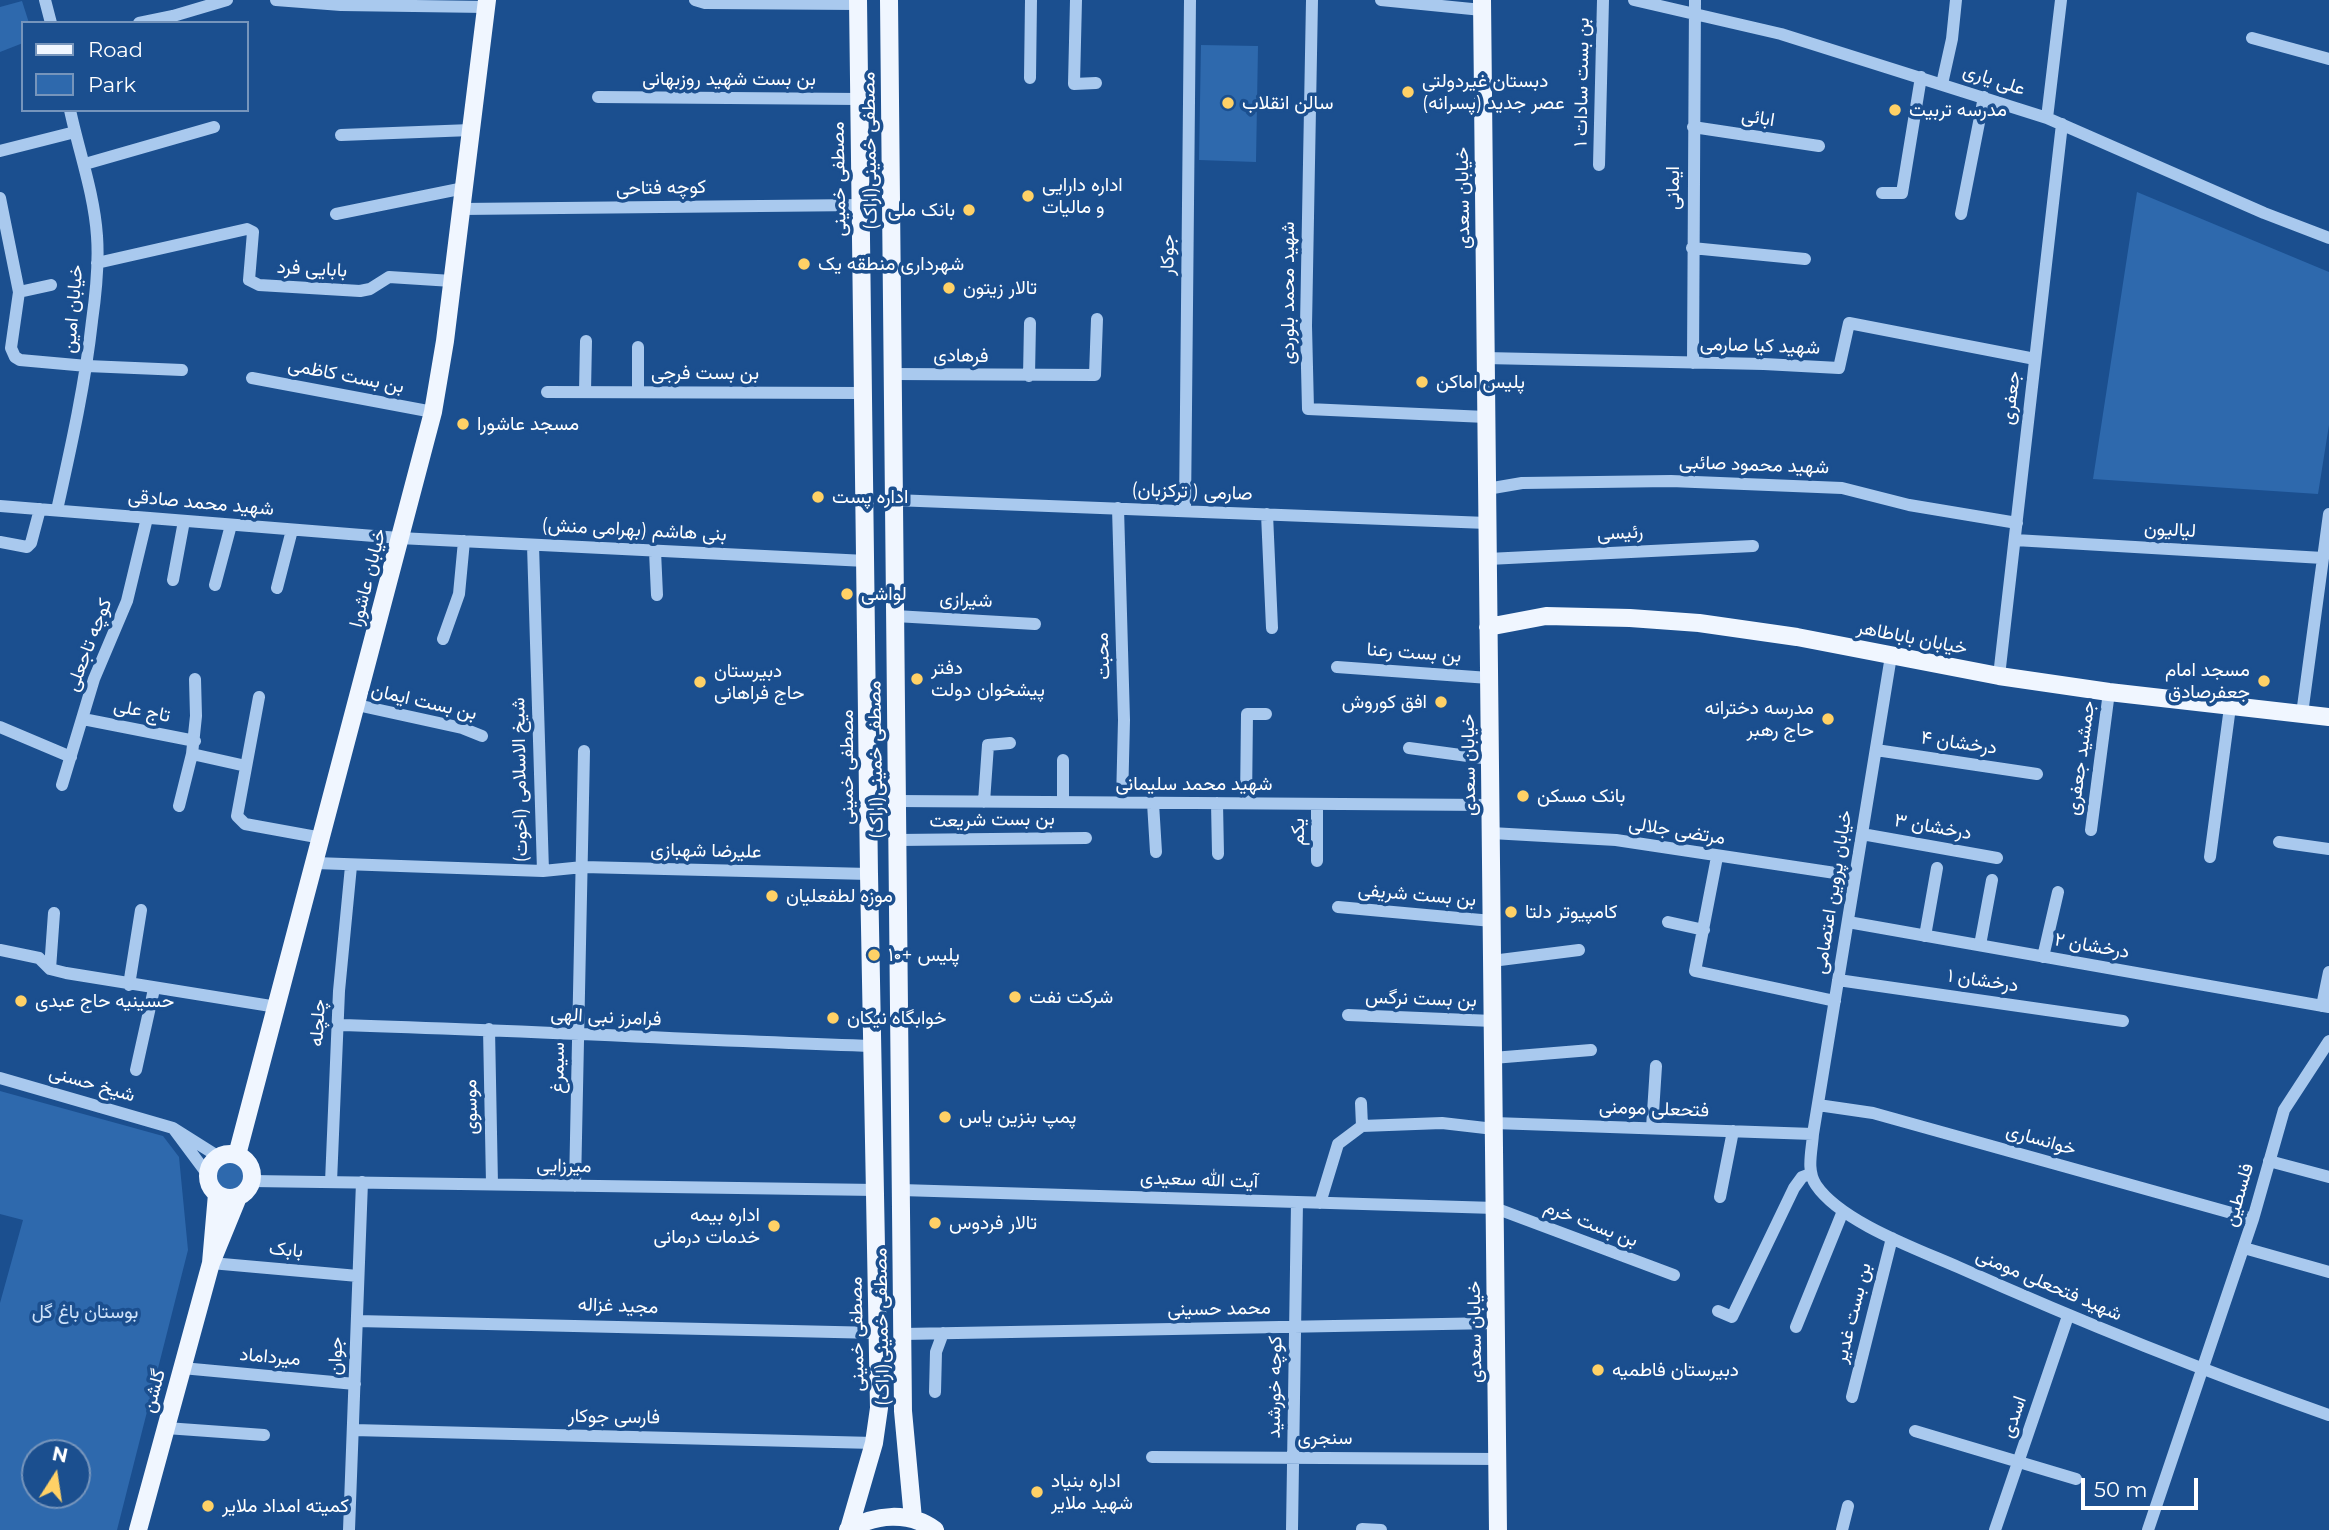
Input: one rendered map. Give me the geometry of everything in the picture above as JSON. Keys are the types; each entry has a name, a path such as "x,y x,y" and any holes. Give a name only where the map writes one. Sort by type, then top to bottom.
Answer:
{"main road":[{"name":"مصطفی خمینی(اراک)","path":"889,0 903,1411 913,1519"},
{"name":"مصطفی خمینی","path":"849,1530 874,1443 879,1408 858,2"},
{"name":"خیابان عاشورا","path":"228,1156 277,1007 433,412 487,3"},
{"name":"خیابان سعدی","path":"1482,5 1498,1530"},
{"name":"خیابان باباطاهر","path":"1488,628 1546,616 1699,623 1797,637 1999,676 2109,692 2329,717"},
{"path":"211,1263 238,1198 250,1188 252,1181 248,1162 228,1156 209,1168 208,1182 217,1194 227,1199 238,1198"},
{"path":"211,1263 217,1194"},
{"name":"گلشن","path":"138,1530 211,1263"},
{"path":"849,1530 880,1517 913,1519 936,1530"}],"street":[{"path":"45,0 50,21"},
{"path":"156,21 174,19 227,0"},
{"path":"276,0 341,5 487,3"},
{"path":"695,0 705,3 858,2"},
{"path":"1030,78 1031,0"},
{"path":"1076,0 1074,84 1096,83"},
{"name":"جوکار","path":"1185,511 1190,0"},
{"name":"شهید محمد بلوردی","path":"1312,0 1306,326 1308,409 1486,417"},
{"path":"1381,0 1482,5"},
{"name":"بن بست سادات ۱","path":"1599,165 1603,0"},
{"name":"علی یاری","path":"1634,0 1782,34 2047,118 2264,213 2329,237"},
{"name":"ایمانی","path":"1693,363 1695,0"},
{"path":"1942,84 1952,39 1955,0"},
{"path":"2047,118 2061,0"},
{"path":"2252,38 2329,59"},
{"path":"1882,193 1902,193 1921,77"},
{"name":"بن بست شهید روزبهانی","path":"598,97 859,99"},
{"path":"1961,214 1983,97"},
{"name":"خیابان امین","path":"57,510 87,366 97,263 97,235 85,164 70,112"},
{"name":"جعفری","path":"1999,676 2062,124"},
{"path":"85,164 215,127"},
{"name":"ابائی","path":"1693,127 1819,146"},
{"path":"341,135 471,130"},
{"path":"0,151 75,132"},
{"path":"336,214 464,188"},
{"path":"0,198 19,292 6,349 20,360 182,370"},
{"name":"کوچه فتاحی","path":"461,209 861,205"},
{"name":"بابایی فرد","path":"97,263 247,229 253,232 249,280 259,285 360,291 370,289 389,276 452,281"},
{"path":"1692,248 1805,259"},
{"path":"19,292 51,285"},
{"name":"فرهادی","path":"893,374 1095,375 1097,319"},
{"path":"1030,323 1030,376"},
{"name":"شهید کیا صارمی","path":"1485,358 1839,368 1849,323 2035,359"},
{"path":"585,392 586,341"},
{"path":"638,347 638,392"},
{"name":"بن بست کاظمی","path":"252,378 433,412"},
{"name":"بن بست فرجی","path":"547,392 863,393"},
{"name":"شهید محمود صائبی","path":"1487,489 1522,483 1671,481 1842,488 1909,505 2017,523"},
{"name":"صارمی ( ترکزبان)","path":"894,500 1487,523"},
{"name":"شهید محمد صادقی","path":"0,506 399,538"},
{"path":"0,542 27,547 31,543 40,509"},
{"name":"محبت","path":"1118,509 1124,720 1122,802"},
{"path":"1267,514 1272,628"},
{"path":"2302,714 2329,514"},
{"name":"کوچه تاجعلی","path":"62,785 94,679 127,601 147,518"},
{"path":"173,580 184,521"},
{"path":"215,585 231,525"},
{"path":"277,588 292,530"},
{"name":"بنی هاشم (بهرامی منش)","path":"399,538 866,561"},
{"name":"لیالیون","path":"2015,540 2323,558"},
{"path":"443,639 459,594 464,541"},
{"name":"شیخ الاسلامی (اخوت)","path":"315,863 543,871 533,545"},
{"name":"رئیسی","path":"1488,559 1753,547"},
{"path":"654,551 657,595"},
{"name":"شیرازی","path":"895,616 1035,624"},
{"name":"خیابان پروین اعتصامی","path":"1814,1134 1891,656"},
{"name":"بن بست رعنا","path":"1337,667 1489,678"},
{"path":"179,806 193,748 195,679"},
{"name":"جمشید جعفری","path":"2091,830 2109,692"},
{"path":"259,696 237,817 245,824 322,838"},
{"name":"بن بست ایمان","path":"357,705 462,728 482,736"},
{"path":"2210,858 2230,707"},
{"path":"1246,803 1247,715 1266,714"},
{"name":"تاج علی","path":"82,719 193,748 246,766"},
{"path":"0,727 71,757"},
{"path":"984,802 988,745 1010,743"},
{"path":"1409,748 1490,759"},
{"name":"درخشان ۴","path":"1876,750 2037,774"},
{"name":"سیمرغ","path":"575,1186 584,751"},
{"path":"1063,760 1063,802"},
{"name":"شهید محمد سلیمانی","path":"897,801 1490,805"},
{"path":"1153,803 1156,852"},
{"path":"1217,803 1218,855"},
{"name":"یکم","path":"1317,803 1317,861"},
{"name":"مرتضی جلالی","path":"1491,833 1616,840 1855,876"},
{"name":"درخشان ۳","path":"1862,834 1997,858"},
{"name":"بن بست شریعت","path":"898,840 1086,838"},
{"path":"2279,842 2329,849"},
{"path":"1717,857 1695,971 1835,1001"},
{"name":"چلچله","path":"331,1182 337,1026 351,866"},
{"name":"علیرضا شهبازی","path":"543,871 583,867 869,874"},
{"path":"1925,936 1937,868"},
{"path":"1980,945 1992,880"},
{"path":"2043,957 2058,892"},
{"name":"بن بست شریفی","path":"1338,907 1492,921"},
{"path":"129,985 141,910"},
{"path":"50,969 54,913"},
{"path":"1668,922 1704,930"},
{"name":"درخشان ۲","path":"1848,922 2325,1007"},
{"path":"0,950 39,958 50,969 129,985 277,1007"},
{"path":"1492,961 1579,950"},
{"path":"2325,1007 2329,972"},
{"name":"درخشان ۱","path":"1838,980 2123,1021"},
{"path":"136,1070 154,989"},
{"name":"بن بست نرگس","path":"1348,1016 1493,1021"},
{"name":"فرامرز نبی الهی","path":"337,1026 489,1029 874,1046"},
{"name":"موسوی","path":"489,1029 492,1184"},
{"name":"فلسطین","path":"2148,1530 2244,1248 2284,1110 2329,1041"},
{"path":"1493,1058 1591,1050"},
{"path":"2316,1061 2329,1065"},
{"path":"1652,1128 1656,1066"},
{"name":"شیخ حسنی","path":"0,1078 173,1128 228,1156"},
{"path":"1320,1203 1338,1144 1362,1126 1361,1103"},
{"name":"خوانساری","path":"1818,1105 1873,1113 2253,1219"},
{"name":"فتحعلی مومنی","path":"1362,1126 1442,1123 1814,1134"},
{"path":"173,1128 208,1175"},
{"path":"1720,1197 1733,1131"},
{"path":"1718,1311 1732,1317 1794,1188 1801,1177 1810,1174 1814,1134"},
{"path":"2269,1161 2329,1177"},
{"name":"شهید فتحعلی مومنی","path":"1810,1174 1818,1188 1843,1211 1892,1238 2068,1316 2329,1415"},
{"name":"میرزایی","path":"252,1181 876,1190"},
{"name":"جوان","path":"349,1530 362,1182"},
{"name":"آیت الله سعیدی","path":"901,1190 1495,1208"},
{"name":"کوچه خورشید","path":"1292,1530 1297,1202"},
{"name":"بن بست خرم","path":"1495,1208 1674,1275"},
{"path":"1796,1327 1843,1211"},
{"name":"بن بست غدیر","path":"1852,1397 1892,1238"},
{"path":"2244,1248 2329,1272"},
{"name":"بابک","path":"211,1263 358,1276"},
{"name":"اسدی","path":"1995,1530 2068,1316"},
{"name":"مجید غزاله","path":"357,1321 878,1333"},
{"name":"محمد حسینی","path":"903,1334 1496,1323"},
{"path":"935,1392 936,1352 943,1333"},
{"name":"میرداماد","path":"182,1368 355,1384"},
{"path":"166,1428 264,1435"},
{"name":"فارسی جوکار","path":"353,1430 874,1443"},
{"path":"1915,1432 2076,1479"},
{"name":"سنجری","path":"1152,1457 1497,1459"},
{"path":"1842,1530 1848,1506"},
{"path":"1362,1529 1381,1530"}],"green space":[{"path":"22,1 28,21 21,21 21,44 0,52 0,7"},
{"name":"سالن انقلاب","path":"1201,45 1258,46 1256,162 1199,160"},
{"path":"2137,192 2329,272 2329,425 2318,494 2093,479"},
{"name":"بوستان باغ گل","path":"0,1091 163,1136 179,1157 188,1250 117,1530 0,1530 0,1303 23,1220 0,1214"},
{"path":"230,1161 236,1162 244,1170 244,1182 236,1190 230,1191 224,1190 216,1182 215,1176 216,1170 224,1162"}],"place":[{"name":"دبستان غیردولتی عصر جدید (پسرانه)","path":"1408,92"},
{"name":"سالن انقلاب","path":"1228,103"},
{"name":"مدرسه تربیت","path":"1895,110"},
{"name":"اداره دارایی و مالیات","path":"1028,196"},
{"name":"بانک ملی","path":"969,210"},
{"name":"شهرداری منطقه یک","path":"804,264"},
{"name":"تالار زیتون","path":"949,288"},
{"name":"پلیس اماکن","path":"1422,382"},
{"name":"مسجد عاشورا","path":"463,424"},
{"name":"اداره پست","path":"818,497"},
{"name":"لواشی","path":"847,594"},
{"name":"دفتر پیشخوان دولت","path":"917,679"},
{"name":"مسجد امام جعفرصادق","path":"2264,681"},
{"name":"دبیرستان حاج فراهانی","path":"700,682"},
{"name":"افق کوروش","path":"1441,702"},
{"name":"مدرسه دخترانه حاج رهبر","path":"1828,719"},
{"name":"بانک مسکن","path":"1523,796"},
{"name":"موزه لطفعلیان","path":"772,896"},
{"name":"کامپیوتر دلتا","path":"1511,912"},
{"name":"پلیس +۱۰","path":"874,955"},
{"name":"شرکت نفت","path":"1015,997"},
{"name":"حسینیه حاج عبدی","path":"21,1001"},
{"name":"خوابگاه نیکان","path":"833,1018"},
{"name":"پمپ بنزین یاس","path":"945,1117"},
{"name":"تالار فردوس","path":"935,1223"},
{"name":"اداره بیمه خدمات درمانی","path":"774,1226"},
{"name":"دبیرستان فاطمیه","path":"1598,1370"},
{"name":"اداره بنیاد شهید ملایر","path":"1037,1492"},
{"name":"کمیته امداد ملایر","path":"208,1506"}]}
